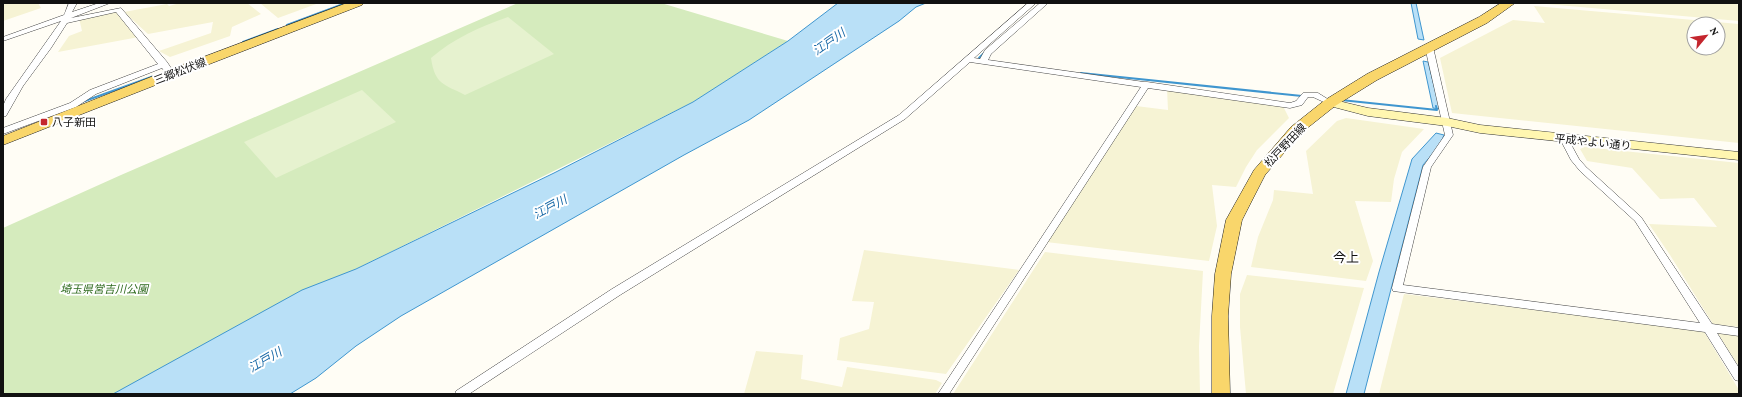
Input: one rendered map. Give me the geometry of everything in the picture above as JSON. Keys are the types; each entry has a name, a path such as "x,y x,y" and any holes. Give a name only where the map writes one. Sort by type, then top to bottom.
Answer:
{"main road":[{"name":"三郷松伏線","path":"3,137 168,69 358,3"},
{"name":"松戸野田線","path":"1221,394 1220,316 1223,274 1234,220 1259,173 1276,151 1296,130 1330,104 1372,77 1483,20 1509,3"}],"street":[{"path":"3,114 20,84 40,59 67,18 73,3"},
{"path":"3,39 67,18 106,3"},
{"path":"460,394 616,292 902,117 967,58 1032,3"},
{"path":"984,61 984,57 988,52 1044,3"},
{"path":"67,18 118,10 168,69"},
{"path":"1429,47 1449,135 1427,167 1397,288 1739,332"},
{"path":"967,58 1290,106 1299,103 1306,95 1315,96 1330,104"},
{"path":"942,394 1146,84"},
{"name":"平成やよい通り","path":"1330,104 1368,112 1447,122 1480,129 1564,139 1739,156"},
{"name":"平成やよい通り","path":"1447,122 1477,122 1739,149"},
{"path":"1564,139 1575,160 1583,169 1638,219 1709,328 1739,378"}],"shaded area":[{"path":"3,3 38,3 41,8 3,21"},
{"path":"180,3 247,3 261,14 232,27 230,36 170,57 159,51 211,33 213,22 148,34 124,12 167,4 169,6"},
{"path":"260,3 319,3 278,18"},
{"path":"1535,3 1736,3 1739,6 1739,21 1726,20 1726,16 1686,16"},
{"path":"1534,6 1686,19 1686,56 1726,56 1726,23 1739,24 1739,143 1452,113 1440,58 1513,20 1545,23"},
{"path":"115,11 139,37 58,52 69,36 82,31 79,18"},
{"path":"1167,89 1283,106 1289,118 1257,150 1236,187 1212,185 1217,226 1209,261 1046,242 1136,106 1168,110"},
{"path":"1346,118 1424,129 1402,152 1394,179 1391,202 1355,201 1373,261 1366,281 1251,267 1258,237 1273,200 1274,190 1313,194 1306,151 1337,121"},
{"path":"1585,147 1739,163 1739,327 1713,324 1649,224 1717,227 1694,198 1660,199 1632,168 1587,161 1580,149"},
{"path":"864,250 1019,270 946,374 837,360 840,338 869,329 874,302 852,301"},
{"path":"1045,252 1203,271 1199,346 1200,394 953,394"},
{"path":"1247,275 1364,288 1333,394 1246,394 1240,327 1240,294"},
{"path":"1404,294 1703,330 1739,390 1739,394 1379,394"},
{"path":"1717,332 1739,335 1739,367"},
{"path":"756,351 803,355 801,379 842,387 847,367 936,380 942,383 935,394 744,394"}],"green space":[{"name":"埼玉県営吉川公園","path":"518,3 661,3 788,41 693,102 356,269 114,394 3,394 3,228 121,175"},
{"path":"508,17 554,54 465,95 446,86 438,79 435,74 431,58 458,39"},
{"path":"362,90 396,122 276,178 244,142"}],"water":[{"name":"江戸川","path":"838,3 926,3 916,7 899,21 749,120 684,155 401,316 356,346 316,378 290,394 113,394 302,290 356,269 554,173 693,102 788,41"},
{"path":"1411,3 1416,3 1424,40 1418,39"},
{"path":"1423,61 1428,62 1440,109 1433,108"},
{"path":"1436,133 1444,135 1440,145 1423,165 1364,394 1346,394 1379,272 1412,159"}],"waterway":[{"path":"287,25 346,3"},
{"path":"243,42 278,29"},
{"path":"983,61 979,58 986,51"},
{"path":"1081,73 1302,96"},
{"path":"82,102 154,76"},
{"path":"1341,100 1437,110 1436,106"}],"place":[{"name":"八子新田","path":"44,122"}],"district":[{"name":"今上","path":"1346,257"}]}
